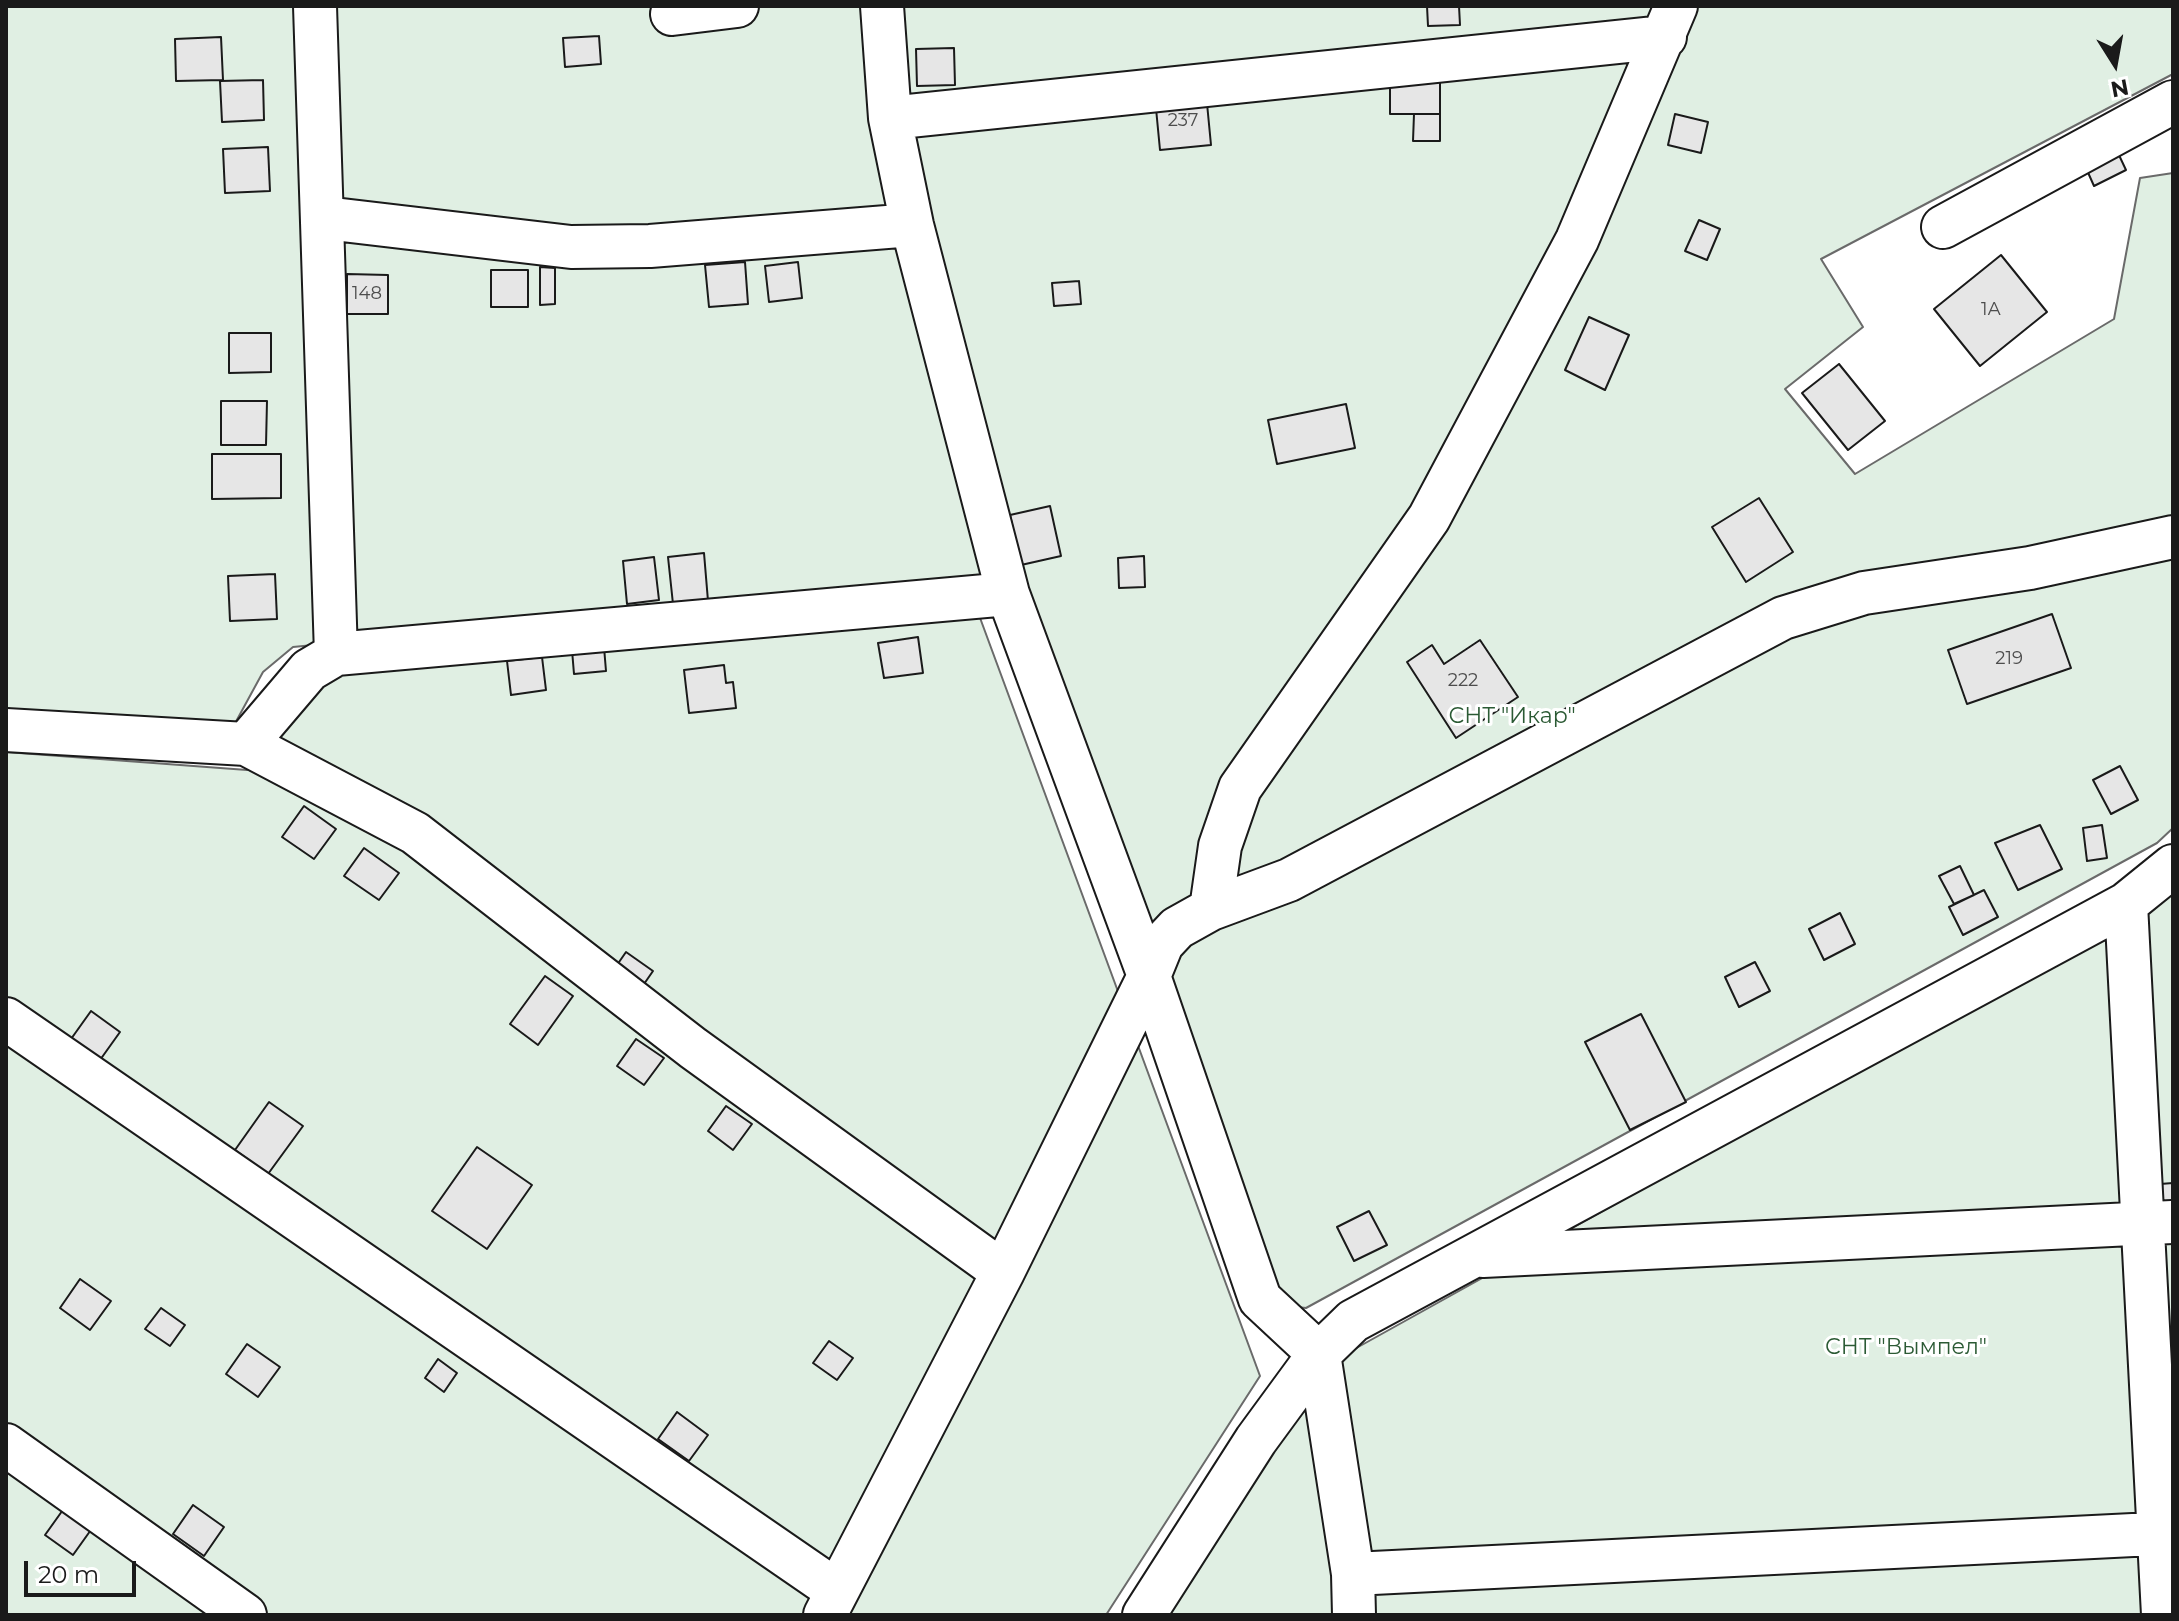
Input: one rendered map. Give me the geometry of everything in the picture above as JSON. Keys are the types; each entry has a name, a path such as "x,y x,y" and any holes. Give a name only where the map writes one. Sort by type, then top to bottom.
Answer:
{"street":[{"path":"315,6 325,218 336,654"},
{"path":"672,14 737,6"},
{"path":"882,6 890,118 912,225 1008,594 1149,976 1260,1299 1319,1354 1353,1574 1354,1615"},
{"path":"890,118 1670,22"},
{"path":"1211,909 1220,846 1240,788 1429,518 1577,240 1670,22"},
{"path":"1943,227 2173,102"},
{"path":"325,218 571,247 650,246 912,225"},
{"path":"6,1019 831,1603 1003,1272 1162,944 1177,928 1211,909 1289,880 1783,618 1864,593 2030,568 2173,537"},
{"path":"246,744 309,670 336,654 1008,594"},
{"path":"6,730 246,744 415,833 693,1048 1003,1272"},
{"path":"1144,1615 1256,1440 1319,1354 1353,1321 2126,904 2173,866"},
{"path":"2126,904 2159,1223 2166,1533 2163,1615"},
{"path":"1474,1257 2159,1223"},
{"path":"6,1445 245,1615"},
{"path":"1353,1574 2166,1533"}],"green space":[{"name":"СНТ \"Икар\"","path":"6,6 2173,6 2173,74 1821,259 1863,327 1785,389 1855,474 2114,319 2140,178 2173,173 2173,828 2157,843 1306,1308 1280,1305 1013,580 958,582 293,647 263,672 233,727 6,712"},
{"path":"976,607 1260,1376 1106,1615 6,1615 6,752 247,770 278,715 319,672"},
{"name":"СНТ \"Вымпел\"","path":"2173,887 2173,1615 1162,1615 1266,1450 1342,1356 2123,922"}],"building":[{"path":"1427,6 1459,6 1460,25 1428,26"},
{"path":"599,36 601,64 565,67 563,38"},
{"path":"221,37 223,80 176,81 175,39"},
{"path":"954,48 955,85 917,86 916,49"},
{"path":"263,80 264,120 222,122 220,81"},
{"path":"1390,80 1440,80 1440,114 1390,114"},
{"path":"1206,93 1211,145 1160,150 1155,98"},
{"path":"1414,114 1440,114 1440,141 1413,141"},
{"path":"1675,114 1708,122 1701,153 1668,145"},
{"path":"268,147 270,191 225,193 223,149"},
{"path":"2118,153 2126,170 2094,186 2086,168"},
{"path":"1699,220 1720,229 1707,260 1685,251"},
{"path":"2001,255 2047,312 1980,366 1934,309"},
{"path":"745,262 748,304 709,307 705,265"},
{"path":"798,262 802,298 769,302 765,266"},
{"path":"540,267 555,268 555,304 540,305"},
{"path":"491,270 528,270 528,307 491,307"},
{"path":"347,274 388,275 388,314 347,314"},
{"path":"1079,281 1081,304 1054,306 1052,283"},
{"path":"1589,317 1629,335 1605,390 1565,370"},
{"path":"229,333 271,333 271,372 229,373"},
{"path":"1839,364 1885,421 1848,450 1802,393"},
{"path":"221,401 267,401 266,445 221,445"},
{"path":"1346,404 1355,448 1277,464 1268,420"},
{"path":"212,454 281,454 281,498 212,499"},
{"path":"1759,498 1793,552 1746,582 1712,527"},
{"path":"1050,506 1061,556 1021,565 1010,515"},
{"path":"704,553 708,601 673,604 668,557"},
{"path":"1144,556 1145,587 1119,588 1118,558"},
{"path":"654,557 659,600 627,604 623,561"},
{"path":"275,574 277,619 230,621 228,576"},
{"path":"2052,614 2071,668 1967,704 1948,650"},
{"path":"918,637 923,673 884,678 878,643"},
{"path":"1480,640 1518,697 1456,738 1407,662 1432,645 1444,664"},
{"path":"604,647 606,671 574,674 572,650"},
{"path":"542,657 546,690 511,695 507,661"},
{"path":"724,665 726,683 733,682 736,708 689,713 684,670"},
{"path":"2120,766 2138,800 2111,814 2093,780"},
{"path":"304,806 336,829 314,859 282,837"},
{"path":"2040,825 2062,869 2018,890 1995,843"},
{"path":"2102,825 2107,858 2087,861 2083,828"},
{"path":"364,848 399,873 379,900 344,876"},
{"path":"1960,866 1974,895 1954,904 1939,876"},
{"path":"1984,890 1998,917 1963,935 1949,907"},
{"path":"1840,913 1855,944 1824,960 1809,929"},
{"path":"626,952 653,971 635,997 608,978"},
{"path":"1755,962 1770,991 1739,1007 1725,977"},
{"path":"545,976 573,996 538,1045 510,1024"},
{"path":"91,1011 120,1032 100,1060 71,1039"},
{"path":"1641,1014 1686,1102 1630,1130 1585,1042"},
{"path":"636,1039 664,1058 644,1085 617,1066"},
{"path":"269,1102 303,1126 268,1174 235,1150"},
{"path":"726,1106 752,1124 733,1150 708,1131"},
{"path":"477,1147 532,1185 487,1249 432,1211"},
{"path":"2173,1183 2173,1216 2162,1217 2160,1184"},
{"path":"1369,1211 1387,1245 1354,1261 1337,1227"},
{"path":"80,1279 111,1301 90,1330 60,1308"},
{"path":"161,1308 185,1325 170,1346 145,1329"},
{"path":"829,1341 853,1358 837,1380 813,1363"},
{"path":"247,1344 280,1367 258,1397 226,1374"},
{"path":"438,1359 457,1373 444,1392 425,1378"},
{"path":"677,1412 708,1435 689,1461 658,1439"},
{"path":"193,1505 224,1527 204,1556 173,1534"},
{"path":"65,1507 93,1527 73,1555 45,1535"}]}
